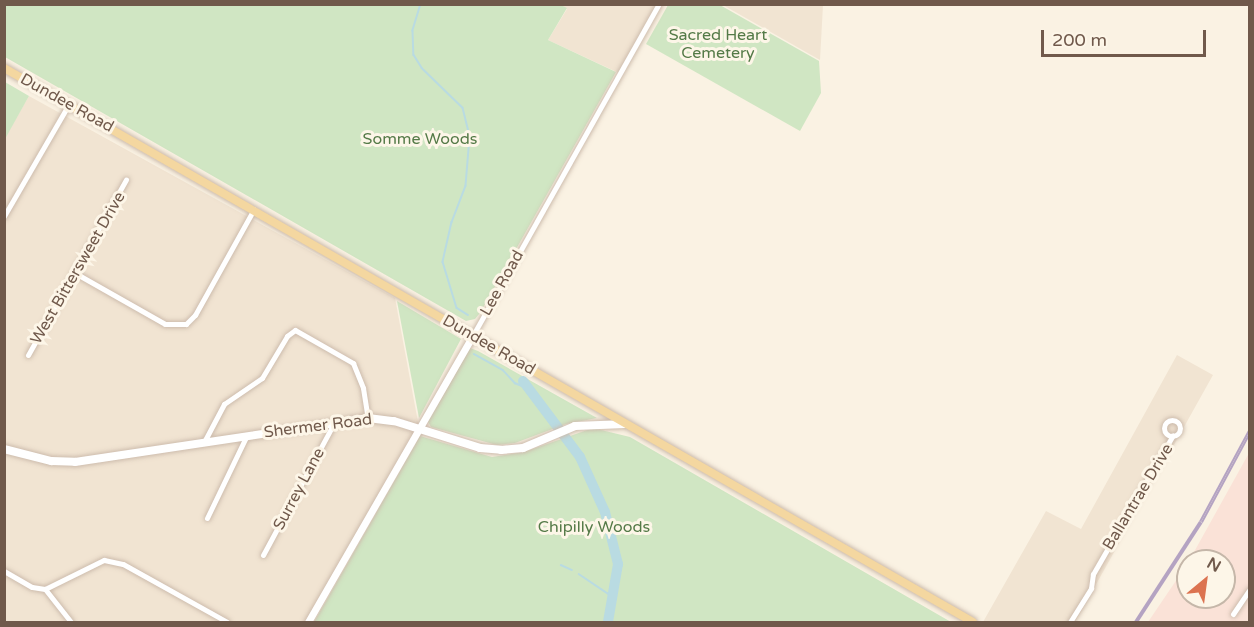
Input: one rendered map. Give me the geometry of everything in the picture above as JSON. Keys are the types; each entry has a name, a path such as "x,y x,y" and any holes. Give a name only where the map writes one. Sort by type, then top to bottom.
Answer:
{"main road":[{"name":"Dundee Road","path":"4,68 973,622"},
{"name":"Shermer Road","path":"4,448 69,462 368,418 420,429 480,448 501,450 523,448 568,429 627,424"}],"street":[{"name":"Lee Road","path":"308,622 420,429 659,4"},
{"path":"4,216 69,104"},
{"name":"West Bittersweet Drive","path":"28,355 126,180"},
{"path":"75,273 165,324 186,324 195,315 254,209"},
{"path":"204,442 208,428 224,404 262,378 287,336 295,330 353,363 363,388 368,418"},
{"name":"Surrey Lane","path":"263,555 335,422"},
{"path":"207,518 247,435"},
{"name":"Ballantrae Drive","path":"1070,622 1090,588 1093,574 1173,435"},
{"path":"4,571 32,587 45,589 104,560 123,564 227,622"},
{"path":"45,589 71,622"},
{"path":"1233,614 1250,589"}],"shaded area":[{"path":"561,5 658,5 619,73 548,40 567,9"},
{"path":"723,5 823,5 820,60"},
{"path":"29,96 395,298 420,433 313,622 5,622 4,139"},
{"path":"1177,355 1213,375 1075,622 983,622 1046,511 1081,529"},
{"path":"1249,453 1249,622 1148,622 1176,581 1176,609 1236,609 1236,549 1196,549"}],"green space":[{"name":"Somme Woods","path":"5,5 561,5 567,8 548,40 616,72 480,313 475,319 466,321 5,57"},
{"name":"Sacred Heart Cemetery","path":"668,5 720,5 819,61 821,93 800,131 646,44"},
{"path":"5,82 29,96 5,139"},
{"path":"397,301 461,339 419,418"},
{"path":"470,348 597,418 566,424 515,443 497,445 431,427 428,422"},
{"name":"Chipilly Woods","path":"593,428 630,437 951,622 314,622 420,436 492,457 524,452"}],"waterway":[{"path":"421,4 413,31 414,55 422,68 463,108 470,137 466,186 452,222 443,262 457,308 468,315"},
{"path":"474,354 503,370 515,383 534,391"},
{"path":"523,381 580,457 605,512 618,564 608,622"},
{"path":"561,565 572,570"},
{"path":"579,574 612,596"}],"railway":[{"path":"1136,622 1201,522 1250,431"}]}
